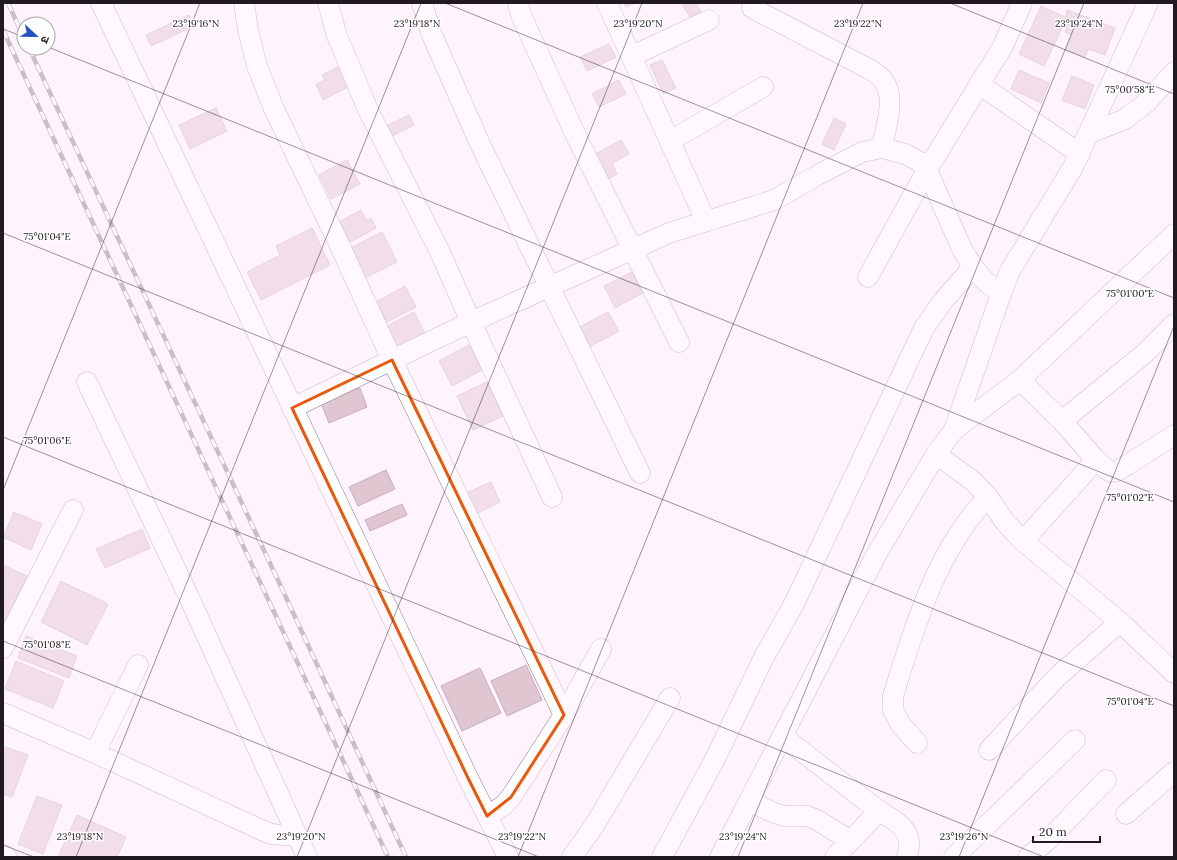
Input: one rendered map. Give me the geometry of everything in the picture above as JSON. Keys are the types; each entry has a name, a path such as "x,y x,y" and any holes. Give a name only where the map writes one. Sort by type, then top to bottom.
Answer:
{"street":[{"path":"101,3 461,764 508,857"},
{"path":"244,3 248,30 257,66 274,110 340,246 392,360 564,715"},
{"path":"328,3 337,36 369,112 439,250 552,497"},
{"path":"422,3 432,35 480,144 640,473"},
{"path":"518,3 521,15 577,138 679,342"},
{"path":"607,3 706,221"},
{"path":"868,276 927,170 1003,46 1022,3"},
{"path":"954,430 1010,271 1070,174 1148,3"},
{"path":"752,8 871,70 883,80 889,91 891,101 882,148"},
{"path":"632,56 709,20"},
{"path":"1088,134 1125,119 1148,102 1174,72"},
{"path":"979,84 1080,154"},
{"path":"670,142 763,87"},
{"path":"292,408 471,322 669,233 774,200 862,152 882,148 905,154 920,162 927,170 962,249 973,267 984,280 1001,294"},
{"path":"720,857 875,557 936,454 954,430 1020,380 1174,234"},
{"path":"662,857 715,759 764,658 794,604 924,328 943,301 973,267"},
{"path":"1062,421 1144,354 1174,324"},
{"path":"1020,380 1062,421 1101,464 1112,472 1117,471 1174,435"},
{"path":"87,382 188,595 307,857"},
{"path":"936,454 972,481 988,497 1005,522 1023,541 1120,622 1174,673"},
{"path":"1023,541 1101,464"},
{"path":"917,744 901,725 893,710 893,696 928,592 952,544 974,511 988,497"},
{"path":"3,648 73,510"},
{"path":"989,750 1058,676 1120,622"},
{"path":"487,816 503,806 511,797 564,715 601,649"},
{"path":"96,753 138,665"},
{"path":"572,857 594,826 670,698"},
{"path":"3,713 96,753 271,834 297,836"},
{"path":"782,736 879,811 894,820 905,830 909,841 907,857"},
{"path":"954,857 1074,740"},
{"path":"1126,814 1174,772"},
{"path":"1028,857 1050,838 1106,780"},
{"path":"750,801 774,813 784,816 807,816 817,820 851,841"},
{"path":"835,857 879,811"},
{"path":"3,855 7,857"}],"highlighted area":[{"path":"392,360 564,715 511,797 487,816 468,778 292,408"}],"building":[{"path":"624,3 634,3 626,7"},
{"path":"681,3 696,3 701,11 690,17"},
{"path":"1041,6 1067,18 1044,66 1019,54"},
{"path":"1067,10 1115,28 1105,55 1088,49 1085,57 1066,50 1072,35 1065,32 1070,18 1066,16"},
{"path":"189,15 194,26 151,46 146,35"},
{"path":"609,44 616,57 587,71 580,57"},
{"path":"662,60 676,88 663,94 650,65"},
{"path":"342,65 352,85 323,100 316,84 325,80 322,75"},
{"path":"1019,70 1049,83 1041,103 1011,89"},
{"path":"1072,76 1094,85 1085,109 1062,100"},
{"path":"619,80 626,94 599,107 592,94"},
{"path":"216,108 227,131 190,149 179,125"},
{"path":"409,115 414,125 388,138 384,127"},
{"path":"834,118 846,124 834,150 822,144"},
{"path":"621,140 629,154 612,163 617,174 604,182 590,157"},
{"path":"347,160 360,184 331,199 319,175"},
{"path":"361,210 367,221 371,218 376,228 350,242 339,222"},
{"path":"312,228 330,265 261,300 247,272 280,255 276,246"},
{"path":"382,232 397,262 363,279 348,249"},
{"path":"632,272 643,293 615,308 604,286"},
{"path":"405,286 416,307 387,322 376,302"},
{"path":"414,312 426,336 399,350 387,326"},
{"path":"608,312 619,331 587,348 576,329"},
{"path":"469,345 482,370 452,386 439,361"},
{"path":"487,382 503,416 473,430 457,396"},
{"path":"360,388 367,407 329,423 321,403"},
{"path":"386,470 395,489 358,506 349,487"},
{"path":"491,482 500,502 472,516 462,495"},
{"path":"402,504 407,515 370,531 365,520"},
{"path":"14,512 42,524 31,550 3,537"},
{"path":"142,529 150,548 105,568 96,549"},
{"path":"3,565 27,576 4,624 3,624"},
{"path":"61,581 108,604 87,645 41,622"},
{"path":"26,636 77,656 69,678 18,658"},
{"path":"16,661 64,681 53,708 5,689"},
{"path":"526,665 542,700 507,716 491,681"},
{"path":"480,668 501,713 462,731 441,686"},
{"path":"3,746 28,755 12,797 3,794"},
{"path":"37,796 62,805 43,854 18,844"},
{"path":"77,815 126,837 117,857 58,857"}],"railway":[{"path":"8,3 16,20"},
{"path":"3,30 388,857"},
{"path":"33,56 406,857"}]}
